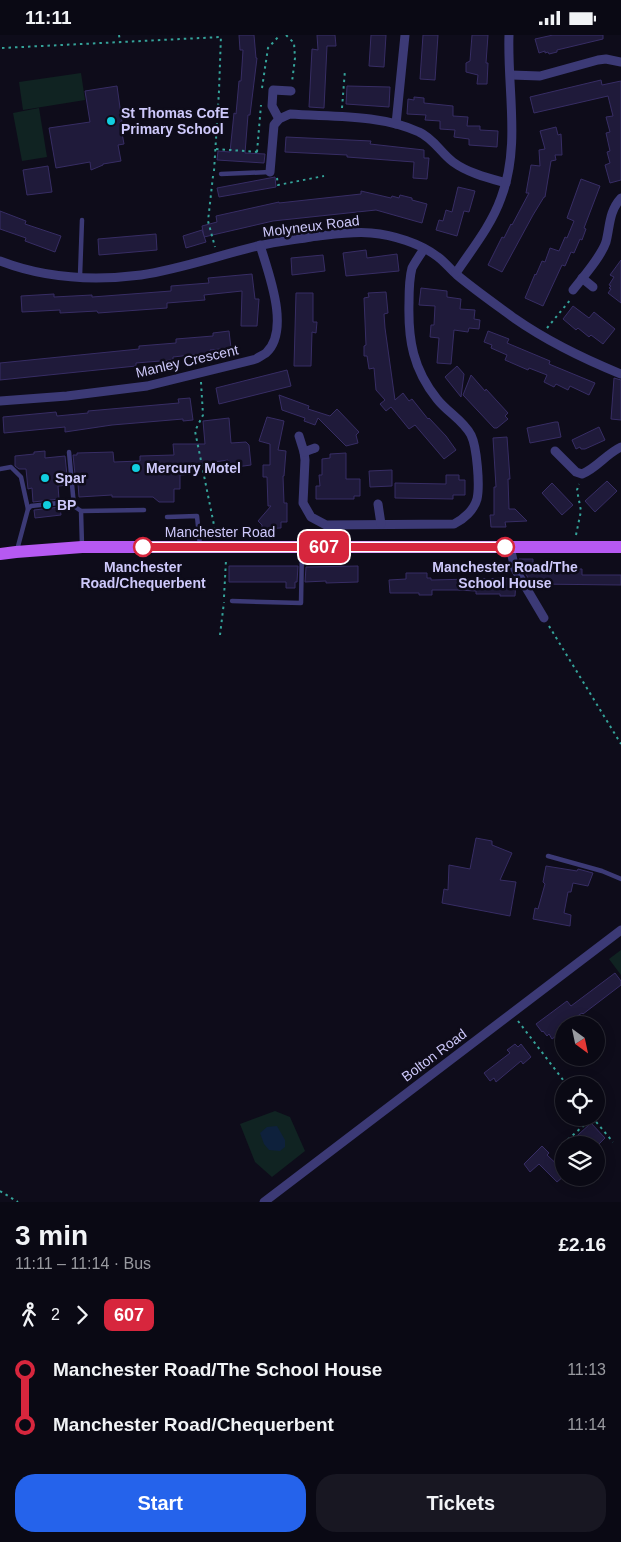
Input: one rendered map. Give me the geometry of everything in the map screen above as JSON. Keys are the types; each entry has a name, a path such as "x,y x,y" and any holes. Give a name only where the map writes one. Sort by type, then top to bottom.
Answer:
{"main road":[{"name":"Manchester Road","path":"0,554 16,551 82,547 621,547"}],"street":[{"path":"396,124 405,35"},
{"path":"456,273 494,213 506,183 512,137 509,35"},
{"path":"511,75 540,77 598,60 606,59 621,62"},
{"path":"279,119 272,106 273,90 291,91"},
{"path":"270,172 274,125 279,119 290,114 396,124 421,133 452,161 462,167 484,177 506,183"},
{"path":"573,290 602,250 606,242 611,213 621,198"},
{"name":"Molyneux Road","path":"0,261 56,276 110,277 141,275 260,245 351,233 371,233 389,236 406,240 437,256 483,296 541,335 584,358 621,374"},
{"name":"Manley Crescent","path":"0,401 148,387 256,359 266,352 273,342 277,314 274,293 260,245"},
{"path":"299,436 304,452 303,503 311,517 326,525 454,523 468,514 473,508 477,499 476,447 474,440 465,426 433,394 419,370 410,343 408,321 410,282 413,267 424,249"},
{"path":"582,278 593,287"},
{"path":"555,451 576,471 582,474 589,471 605,457 621,447"},
{"path":"304,452 315,448"},
{"path":"378,504 381,524"},
{"path":"510,547 515,569 544,618"},
{"name":"Bolton Road","path":"264,1202 621,930"}],"lane":[{"path":"221,174 270,172"},
{"path":"80,277 82,220"},
{"path":"70,452 74,506"},
{"path":"0,469 11,467 21,477 28,509 16,551"},
{"path":"28,509 31,506 68,502 81,511 144,510"},
{"path":"81,511 82,547"},
{"path":"167,517 197,516 200,547"},
{"path":"232,601 301,603 302,547"},
{"path":"548,856 621,879"}],"path":[{"path":"119,35 120,42"},
{"path":"286,35 294,43 295,58 291,91"},
{"path":"2,48 221,36 216,149 208,221 217,257"},
{"path":"341,118 346,70"},
{"path":"216,149 271,153"},
{"path":"270,172 276,177 278,185 324,176"},
{"path":"541,335 573,298 573,290"},
{"path":"200,374 203,415 195,431 223,547 225,592 220,635"},
{"path":"572,547 581,511 577,490 582,474"},
{"path":"544,618 621,744"},
{"path":"512,1013 560,1076"},
{"path":"572,1136 583,1126"},
{"path":"599,1126 613,1142"},
{"path":"0,1191 18,1202"}],"green space":[{"path":"81,73 85,100 23,110 19,82"},
{"path":"39,108 47,157 22,161 13,113"},
{"path":"621,950 621,975 609,959"},
{"path":"275,1111 290,1117 305,1151 272,1177 255,1162 240,1124"}],"water":[{"path":"277,1126 285,1140 285,1147 280,1151 269,1150 264,1144 260,1133 267,1127"}],"building":[{"path":"239,35 254,35 257,58 250,115 248,115 245,153 265,154 264,163 217,160 218,151 230,152 234,113 236,114 239,81 241,81 243,50 240,50"},
{"path":"317,35 335,35 336,46 327,46 324,108 309,107 312,49 318,50"},
{"path":"371,35 386,35 384,67 369,66"},
{"path":"423,35 438,35 435,80 420,79"},
{"path":"472,35 488,35 487,84 477,84 478,75 466,72 466,63 470,61"},
{"path":"553,35 603,35 603,39 557,50 557,52 549,54 548,52 545,53 545,51 539,53 535,39"},
{"path":"601,80 602,85 621,81 621,180 610,183 605,165 610,163 607,152 610,151 606,133 610,132 606,117 613,116 608,96 534,113 530,97"},
{"path":"117,86 124,144 118,145 121,161 103,164 91,170 90,162 56,168 49,128 90,122 85,91"},
{"path":"347,86 390,87 389,107 346,104"},
{"path":"414,97 424,98 424,103 453,106 453,116 468,117 467,126 480,126 480,130 498,131 497,147 469,145 469,139 454,137 455,130 440,129 440,121 425,120 426,115 407,114 408,99 414,100"},
{"path":"556,127 558,135 561,134 562,155 555,155 556,160 551,161 545,197 502,272 488,265 502,237 504,238 512,225 529,193 526,193 531,165 540,166 539,150 545,149 540,131"},
{"path":"286,137 371,141 370,144 424,150 424,158 429,158 427,179 413,178 414,162 347,157 347,155 285,152"},
{"path":"48,166 52,192 27,195 23,170"},
{"path":"275,177 276,187 219,197 217,188"},
{"path":"581,179 600,186 584,228 586,229 582,240 580,239 574,253 571,252 565,266 562,265 543,306 525,298 542,261 545,262 550,248 559,251 565,237 567,238 574,221 567,218"},
{"path":"458,187 475,191 469,212 464,211 457,236 436,230 439,220 443,221 446,210 452,212"},
{"path":"361,191 391,198 392,196 399,198 400,195 427,204 422,223 376,210 273,221 204,237 202,226 217,222 216,216 279,202 361,194"},
{"path":"0,211 26,221 25,224 61,236 55,252 25,241 26,238 0,229"},
{"path":"202,230 206,242 186,248 183,236"},
{"path":"156,234 157,250 99,255 98,239"},
{"path":"366,250 367,258 397,254 399,271 346,276 343,253"},
{"path":"323,255 325,271 292,275 291,258"},
{"path":"621,260 621,303 608,293 611,289 609,285 614,277 610,275"},
{"path":"252,274 255,299 259,299 257,326 241,326 242,291 204,295 205,300 167,303 167,308 98,313 97,311 60,313 60,310 22,312 21,296 54,294 54,297 92,295 92,297 171,291 171,286 209,283 208,278"},
{"path":"421,288 447,291 447,297 461,299 460,309 475,310 474,319 480,320 479,329 469,328 468,332 454,330 451,364 437,363 439,338 430,337 431,325 434,325 435,306 419,305"},
{"path":"386,292 388,313 384,314 385,328 395,400 403,393 409,401 412,399 428,419 446,436 456,450 444,459 415,425 409,429 391,407 386,411 380,404 385,400 376,390 374,368 369,369 367,356 364,356 364,346 366,345 364,298 369,297 368,293"},
{"path":"296,293 313,293 313,322 317,322 316,333 312,332 311,366 294,366"},
{"path":"573,306 589,318 594,312 615,329 603,344 591,335 589,337 578,328 576,330 563,319"},
{"path":"229,331 231,348 210,350 210,353 173,357 173,360 136,363 136,366 0,380 0,363 139,349 139,346 176,343 176,339 213,336 213,333"},
{"path":"488,331 509,339 507,343 550,361 549,364 595,383 589,395 570,386 568,390 556,384 554,387 544,382 547,375 529,368 528,370 505,360 507,355 491,348 492,345 484,342"},
{"path":"457,366 464,374 461,397 445,377"},
{"path":"287,370 291,386 219,404 216,388"},
{"path":"471,375 508,413 505,416 508,419 497,428 494,428 463,395"},
{"path":"614,378 621,380 621,420 611,419"},
{"path":"279,395 309,406 308,409 330,416 337,409 359,432 356,435 358,443 346,446 318,418 315,425 304,421 305,418 282,410"},
{"path":"190,398 193,420 183,421 183,419 112,425 65,432 65,427 4,433 3,417 56,412 57,416 88,413 88,411 179,403 178,399"},
{"path":"267,417 284,421 278,450 286,451 283,476 284,503 287,503 287,522 281,522 281,528 262,529 262,525 258,521 271,506 268,506 267,477 263,477 263,465 270,465 270,444 259,441"},
{"name":"Mercury Motel","path":"229,418 231,443 246,442 249,445 251,465 229,468 228,460 194,465 194,474 180,475 180,489 174,489 174,502 159,502 153,497 112,497 112,495 79,497 73,455 77,455 77,453 113,452 114,462 140,461 140,456 174,455 173,444 205,444 203,421"},
{"path":"558,422 561,437 530,443 527,428"},
{"path":"599,427 605,440 585,449 580,447 576,449 572,440"},
{"path":"507,437 510,479 508,479 509,509 515,509 527,521 505,522 506,527 491,527 490,515 494,515 494,487 496,487 493,438"},
{"name":"Spar","path":"45,451 45,458 65,456 68,485 58,486 59,499 33,502 32,488 28,489 26,469 19,469 15,466 15,456"},
{"path":"346,453 346,479 360,479 360,496 354,496 354,499 316,499 316,486 320,486 319,475 322,475 322,459 330,458 330,454"},
{"path":"392,470 392,486 370,487 369,471"},
{"path":"446,475 459,475 459,480 465,480 465,495 453,495 453,499 395,498 395,483 446,484"},
{"path":"607,481 617,491 595,512 585,501"},
{"path":"552,483 573,505 562,515 542,493"},
{"path":"60,507 61,515 35,518 34,510"},
{"path":"519,559 533,559 533,569 582,569 582,575 621,575 621,585 534,584 534,588"},
{"path":"229,566 298,566 297,582 295,582 295,588 286,588 286,582 229,582"},
{"path":"358,566 358,582 305,582 306,567"},
{"path":"406,573 427,573 427,578 431,578 431,580 513,578 516,582 515,596 476,594 476,591 457,590 432,590 432,595 390,593 389,580 406,579"},
{"path":"476,838 492,841 492,845 512,853 500,880 516,882 510,916 442,903 444,889 448,890 449,865 470,869"},
{"path":"546,866 577,871 578,869 593,873 588,886 573,883 571,892 568,892 564,913 571,915 570,926 533,919 535,908 538,909 545,884 543,882"},
{"path":"615,973 621,981 621,985 583,1014 578,1016 555,1016 555,1037 552,1039 549,1034 547,1036 542,1032 536,1024 567,1001 571,1006"},
{"path":"515,1044 518,1047 521,1044 531,1057 523,1064 521,1061 496,1082 494,1078 490,1081 484,1073 510,1053 507,1050"},
{"path":"588,1126 594,1126 603,1136 577,1136"},
{"path":"542,1146 549,1153 547,1155 555,1163 555,1180 539,1164 530,1172 524,1164"}],"bus line":[{"name":"607","path":"143,547 505,547"}],"place":[{"name":"St Thomas CofE Primary School","path":"111,121"},
{"name":"Mercury Motel","path":"136,468"},
{"name":"Spar","path":"45,478"},
{"name":"BP","path":"47,505"},
{"name":"Manchester Road/Chequerbent","path":"143,547"},
{"name":"Manchester Road/The School House","path":"505,547"}]}
